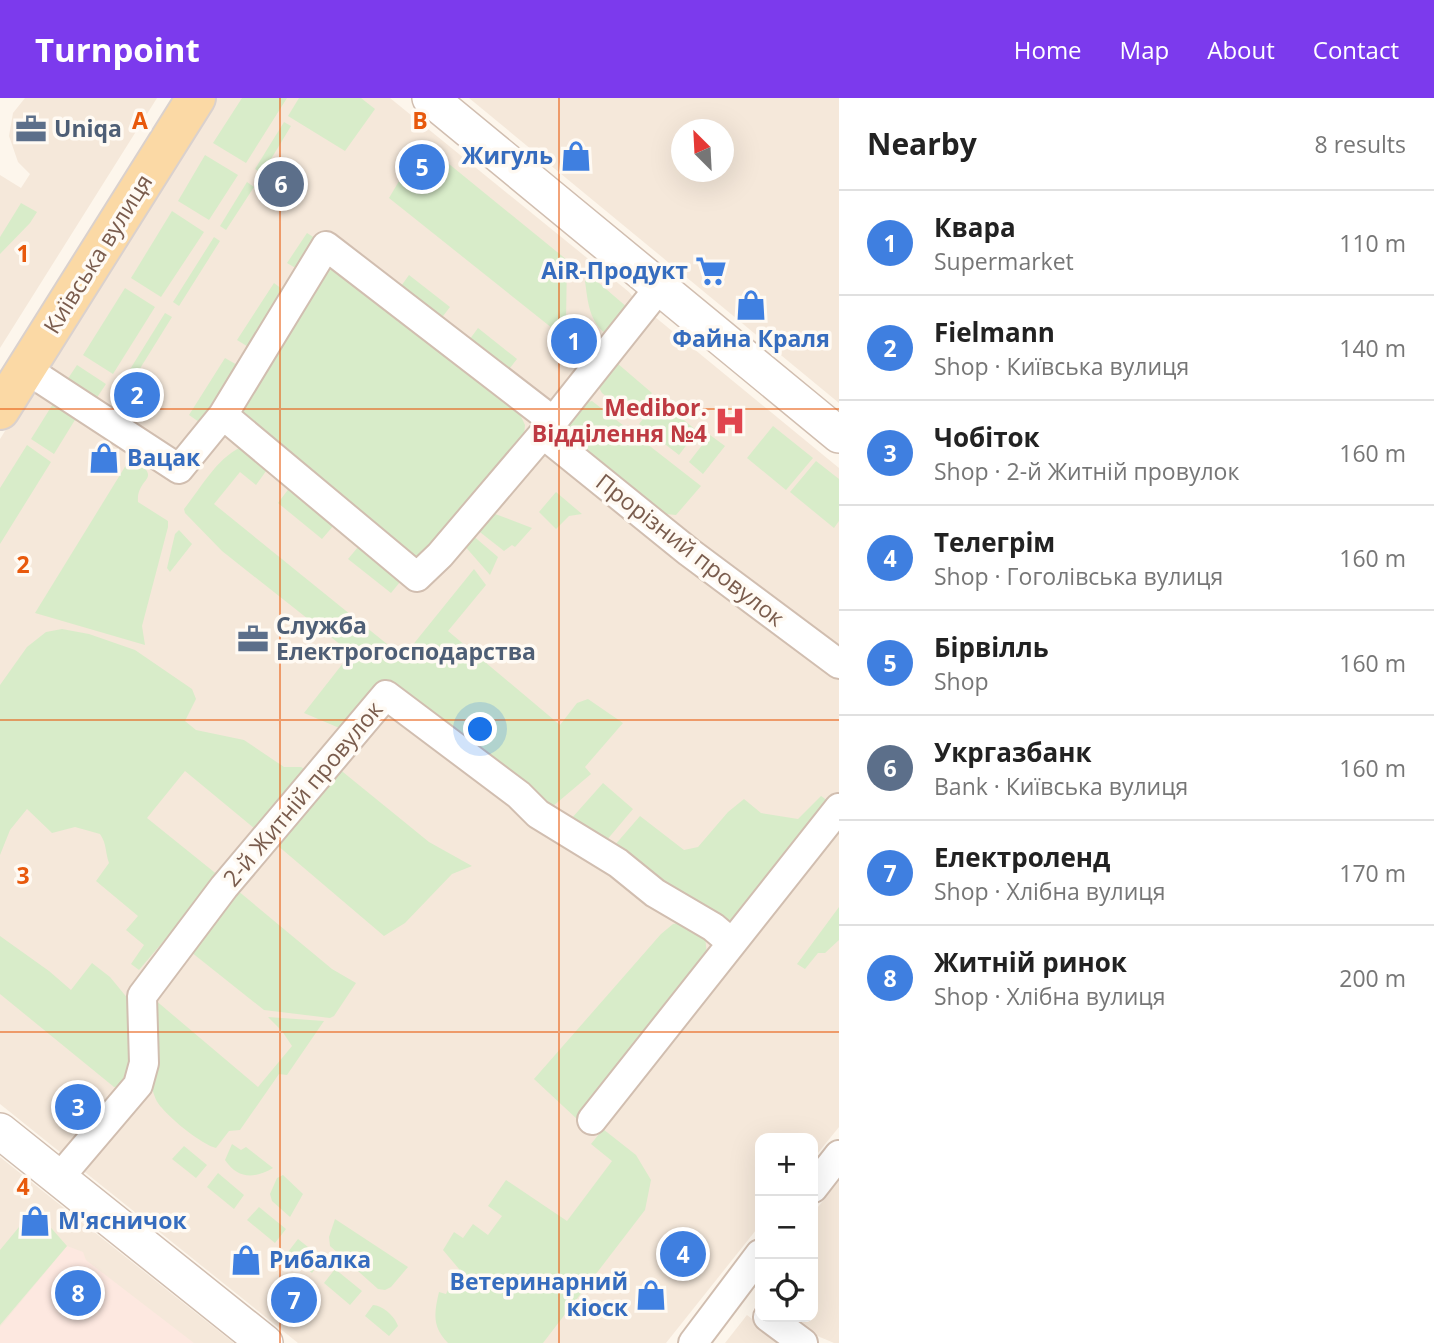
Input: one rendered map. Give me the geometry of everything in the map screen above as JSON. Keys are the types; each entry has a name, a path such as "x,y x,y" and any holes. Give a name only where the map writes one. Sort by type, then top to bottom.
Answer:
{"main road":[{"name":"Київська вулиця","path":"0,410 13,374 176,98"},
{"name":"Київська вулиця","path":"13,374 197,98"}],"street":[{"path":"430,98 839,435"},
{"name":"Прорізний провулок","path":"223,415 326,246 548,427 689,552 839,664"},
{"path":"13,374 179,469 223,415 417,577 440,555 548,427 659,288"},
{"name":"2-й Житній провулок","path":"59,1178 138,1085 145,1063 142,996 224,887 386,695 519,795 538,814 618,863 655,893 713,927 732,943"},
{"path":"592,1120 839,808"},
{"path":"0,1131 265,1343"},
{"path":"818,1181 839,1154"},
{"path":"693,1343 756,1259"},
{"path":"734,1291 755,1306"},
{"path":"775,1322 803,1343"}],"shaded area":[{"path":"25,98 157,98 0,348 0,175 21,188 30,174 18,162 9,136 13,113"},
{"path":"214,98 390,98 629,292 638,303 839,468 839,1127 818,1153 818,1133 755,1133 755,1231 666,1343 298,1343 0,1104 0,439"},
{"path":"469,98 839,98 839,403"},
{"path":"0,1157 191,1309 234,1343 0,1343"},
{"path":"839,1181 839,1343 808,1332 791,1322 818,1322 818,1207"},
{"path":"67,1246 83,1252 86,1260 194,1343 0,1343 0,1327"},
{"path":"747,1315 784,1343 725,1343"}],"green space":[{"path":"242,98 287,98 246,163 213,143"},
{"path":"299,98 361,98 375,109 345,151 288,116"},
{"path":"284,122 291,126 262,174 255,169"},
{"path":"205,155 238,175 209,220 178,201"},
{"path":"449,164 567,260 566,321 557,332 389,198 408,166 427,180 436,168"},
{"path":"247,182 254,187 226,230 220,226"},
{"path":"21,203 37,212 0,254 0,237"},
{"path":"172,211 204,232 161,297 131,278"},
{"path":"307,233 318,240 299,270 287,263"},
{"path":"214,237 220,241 179,306 173,302"},
{"path":"325,271 336,271 517,408 525,425 524,435 417,562 242,414 240,407"},
{"path":"409,275 450,307 440,320 399,289"},
{"path":"592,277 628,308 607,335 596,324 589,304 585,281"},
{"path":"274,283 286,292 250,348 237,340"},
{"path":"125,288 155,307 113,374 83,355"},
{"path":"165,313 172,317 131,383 124,379"},
{"path":"478,328 517,359 506,373 467,343"},
{"path":"225,358 239,366 202,424 189,415"},
{"path":"617,363 652,393 632,417 602,393 598,386"},
{"path":"77,365 106,384 94,402 65,383"},
{"path":"56,399 78,415 54,454 31,439"},
{"path":"659,399 697,431 679,455 639,424"},
{"path":"592,401 701,486 676,515 655,513 562,443 565,430 575,412 585,403"},
{"path":"773,426 813,458 786,490 747,458"},
{"path":"710,435 725,446 703,474 689,462"},
{"path":"27,445 51,462 0,544 0,488"},
{"path":"241,447 269,467 256,485 240,472 214,504 403,657 474,569 486,585 448,631 560,725 577,703 588,699 623,723 585,767 591,774 552,807 407,698 345,727 337,727 304,713 351,653 222,551 184,509 216,466"},
{"path":"131,457 147,470 148,475 141,487 138,502 168,521 142,626 145,645 35,613"},
{"path":"816,461 839,479 839,521 834,528 790,492"},
{"path":"290,487 334,525 322,539 278,503"},
{"path":"556,492 582,514 569,516 556,529 539,512"},
{"path":"490,512 532,528 515,547 512,545 504,551 476,529"},
{"path":"179,530 192,544 170,572 167,568 175,534"},
{"path":"471,534 498,557 490,575 463,544"},
{"path":"358,547 400,582 391,593 348,559"},
{"path":"62,629 89,634 135,650 192,689 196,699 185,721 196,730 244,740 284,767 301,767 313,774 260,833 185,771 147,818 219,876 139,970 131,964 144,945 126,930 138,916 96,881 109,863 100,834 75,827 52,833 27,809 10,830 0,855 0,685 27,647 46,632"},
{"path":"338,768 429,842 472,866 452,874 405,923 384,936 277,845"},
{"path":"603,783 633,809 606,841 571,819"},
{"path":"821,796 828,801 738,916 724,923 675,896 614,846 640,816 684,850 698,847 728,812 744,799 761,813 798,819"},
{"path":"237,890 332,969 356,983 334,1016 330,1018 264,1010 191,952"},
{"path":"839,907 839,940 825,953 818,953 805,969 797,964"},
{"path":"680,923 705,936 707,955 578,1120 534,1079 661,934 673,924"},
{"path":"0,936 71,990 92,963 110,977 129,1000 131,1072 120,1088 114,1087 0,994"},
{"path":"154,999 258,1087 292,1046 268,1017 324,1021 287,1075 279,1074 240,1130 229,1131 216,1148 180,1125 158,1103 152,1088 151,1002"},
{"path":"603,1129 636,1155 651,1180 645,1210 543,1343 448,1343 439,1331 435,1313 439,1292 446,1294 459,1269 443,1250 454,1232 463,1238 473,1224 488,1235 502,1216 488,1206 506,1180 567,1221 612,1161 591,1144"},
{"path":"232,1144 241,1150 246,1147 273,1168 253,1175 235,1171 225,1160"},
{"path":"184,1146 207,1165 196,1178 172,1159"},
{"path":"218,1173 244,1195 234,1209 207,1187"},
{"path":"283,1175 303,1194 290,1217 272,1201 270,1194 277,1178"},
{"path":"259,1207 286,1229 275,1243 247,1220"},
{"path":"335,1219 408,1267 391,1287 378,1289 330,1246 329,1237"},
{"path":"24,1221 37,1232 45,1221 67,1246 0,1325 0,1250"},
{"path":"298,1239 318,1255 319,1263 312,1273 288,1252"},
{"path":"335,1269 362,1291 350,1305 324,1283"},
{"path":"373,1305 385,1310 397,1323 398,1326 389,1336 365,1316"}],"place":[{"name":"Uniqa","path":"31,129"},
{"name":"Жигуль","path":"576,156"},
{"name":"Бірвілль","path":"422,167"},
{"name":"Укргазбанк","path":"281,184"},
{"name":"AiR-Продукт","path":"711,271"},
{"name":"Файна Краля","path":"751,305"},
{"name":"Квара","path":"574,341"},
{"name":"Fielmann","path":"137,395"},
{"name":"Medibor. Відділення №4","path":"730,421"},
{"name":"Вацак","path":"104,458"},
{"name":"Служба Електрогосподарства","path":"253,639"},
{"name":"Чобіток","path":"78,1107"},
{"name":"М'ясничок","path":"35,1221"},
{"name":"Телегрім","path":"683,1254"},
{"name":"Рибалка","path":"246,1260"},
{"name":"Житній ринок","path":"78,1293"},
{"name":"Ветеринарний кіоск","path":"651,1295"},
{"name":"Електроленд","path":"294,1300"}]}
